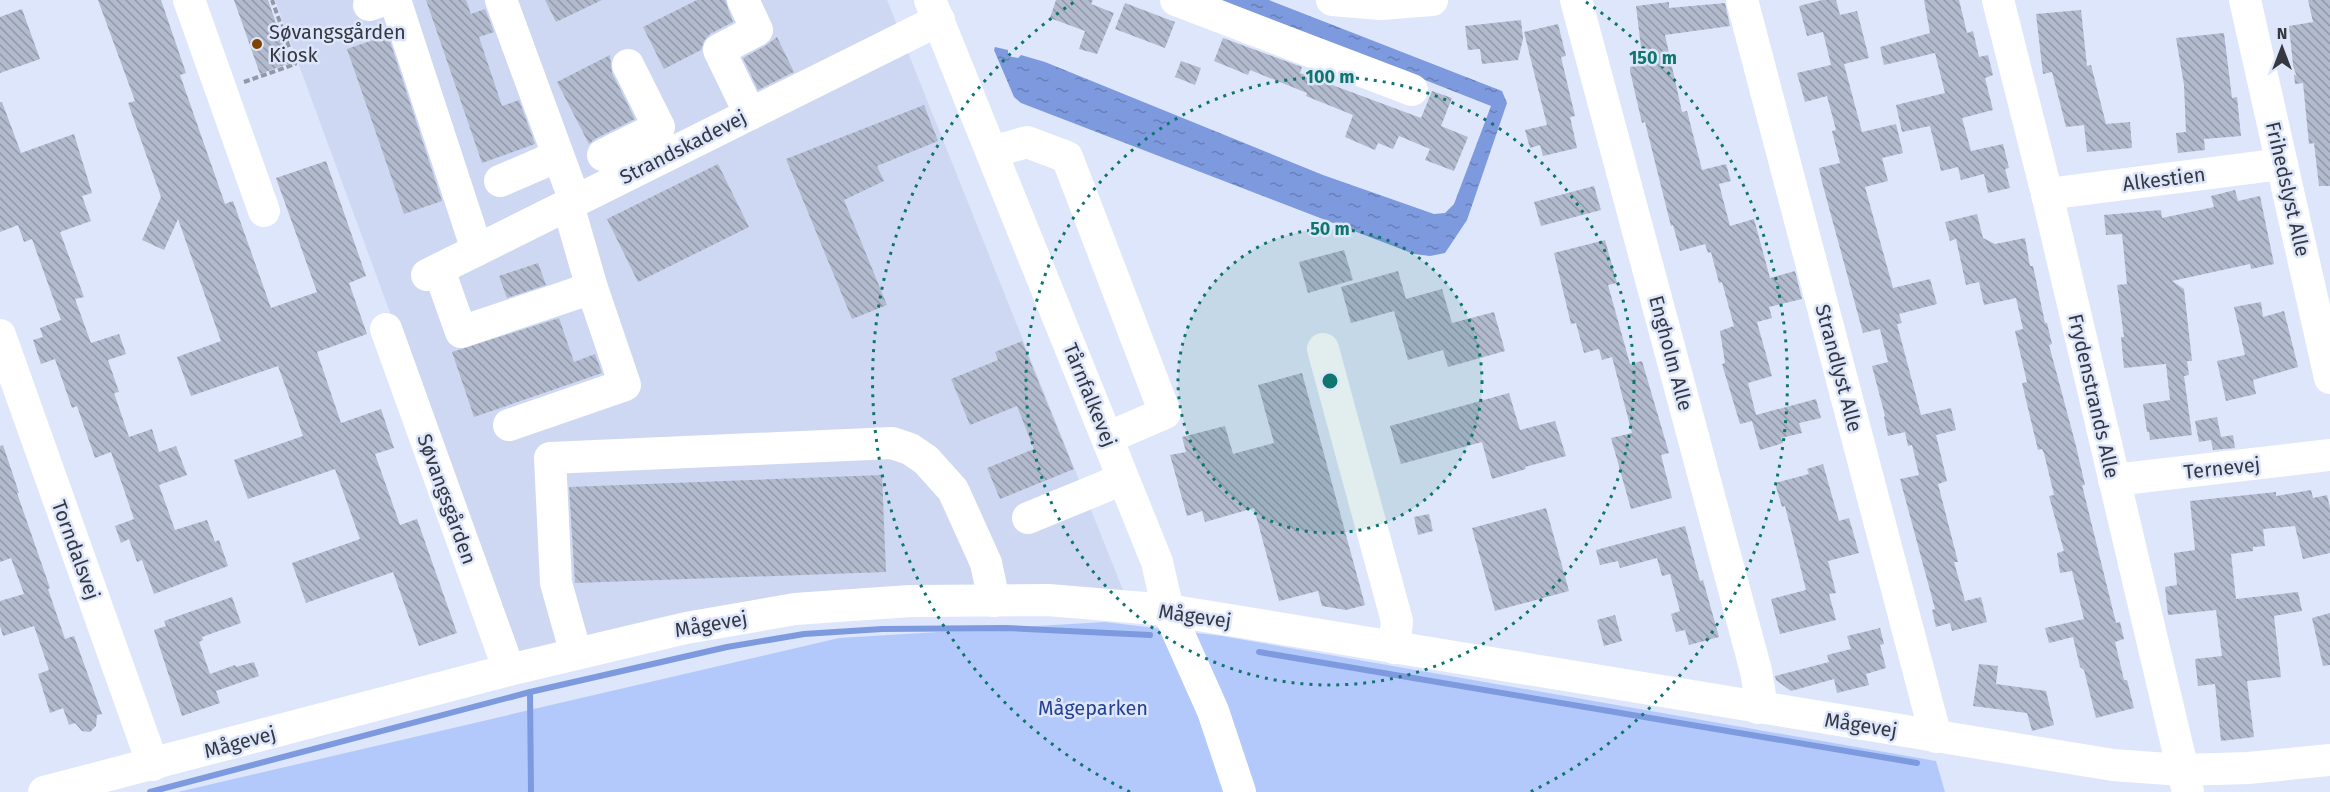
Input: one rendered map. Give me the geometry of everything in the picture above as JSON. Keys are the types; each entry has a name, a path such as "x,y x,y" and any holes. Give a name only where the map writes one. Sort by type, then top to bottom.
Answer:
{"street":[{"path":"189,0 264,211"},
{"path":"501,0 558,156 592,288 625,385 509,424"},
{"path":"743,0 757,30 719,50 750,114"},
{"path":"1176,0 1412,90"},
{"path":"1332,0 1381,4 1432,0"},
{"name":"Engholm Alle","path":"1576,0 1756,671 1760,695 1758,708"},
{"name":"Strandlyst Alle","path":"1742,0 1936,737"},
{"name":"Frydenstrands Alle","path":"1998,0 2047,194 2185,781"},
{"name":"Frihedslyst Alle","path":"2246,0 2330,378"},
{"path":"383,2 477,250"},
{"name":"Strandskadevej","path":"592,288 461,332 433,273 571,203 625,155 750,114 935,10"},
{"name":"Tårnfalkevej","path":"935,10 1157,562 1168,610 1213,711 1240,792"},
{"path":"625,155 659,127 628,64"},
{"path":"992,152 1027,142 1067,157 1165,413 1107,438"},
{"path":"500,181 558,156"},
{"name":"Alkestien","path":"2047,194 2282,164"},
{"name":"Søvangsgården","path":"386,329 509,670"},
{"name":"Torndalsvej","path":"0,335 153,765"},
{"path":"1323,349 1397,621 1394,648"},
{"path":"576,654 556,583 550,458 892,442 910,449 926,460 953,490 986,563 994,600"},
{"name":"Ternevej","path":"2114,480 2330,455"},
{"path":"1028,518 1124,479"},
{"name":"Mågevej","path":"44,792 509,670 686,628 795,609 910,600 1048,600 1168,610 2113,765 2185,781 2248,768 2330,760"}],"path":[{"path":"221,90 296,64 272,0"}],"shaded area":[{"path":"275,0 887,0 1125,595 829,591 515,652"}],"green space":[{"name":"Mågeparken","path":"1105,622 1222,636 1936,761 1945,792 178,792 839,638"}],"water":[{"path":"1222,0 1269,0 1502,91 1507,103 1467,220 1445,253 1430,256 1414,254 1021,103 1014,97 994,50 995,47 1008,50 1008,56 1018,58 1021,55 1045,62 1323,175 1434,214 1445,213 1454,204 1491,106"}],"building":[{"path":"98,0 161,0 186,73 180,75 225,204 233,201 271,308 317,292 276,178 326,161 366,276 349,283 367,334 317,352 341,423 381,409 394,448 375,454 400,525 417,519 457,633 419,646 393,572 306,603 292,563 360,539 335,469 248,499 234,460 303,436 278,366 191,396 177,357 221,341 178,219 164,250 142,240 161,197 128,103 135,101"},
{"path":"234,0 268,0 290,63 260,74"},
{"path":"426,0 466,0 471,14 485,9 494,32 479,37 502,106 519,100 535,144 482,163"},
{"path":"545,0 602,0 556,22"},
{"path":"697,0 725,0 733,22 710,34 701,50 664,69 643,27"},
{"path":"1056,0 1093,0 1091,4 1114,13 1097,54 1079,49 1085,31 1050,18"},
{"path":"1822,0 1836,0 1840,15 1857,11 1869,58 1844,64 1862,132 1896,124 1903,153 1882,158 1888,181 1865,187 1893,288 1930,279 1937,304 1899,314 1902,323 1897,324 1921,415 1951,408 1956,430 1936,435 1947,481 1938,484 1958,562 1954,562 1965,601 1981,597 1987,622 1952,631 1950,623 1936,627 1932,610 1935,609 1900,479 1919,475 1912,445 1908,446 1905,432 1888,436 1872,366 1888,362 1880,329 1863,333 1822,182 1819,168 1840,163 1832,131 1836,130 1827,96 1805,102 1797,73 1831,65 1823,32 1807,36 1799,6"},
{"path":"1924,0 1959,0 1967,33 1973,31 1979,57 1988,55 1993,75 1985,78 1993,110 1962,118 1971,151 2003,144 2009,168 2005,169 2010,188 1988,193 1984,174 1961,180 1958,167 1941,171 1930,126 1902,132 1896,105 1945,93 1935,53 1884,65 1880,47 1930,33"},
{"path":"2308,0 2330,0 2330,186 2319,186 2314,143 2309,144 2303,83 2295,84 2289,26 2313,22"},
{"path":"1669,2 1669,8 1725,3 1730,26 1665,35 1682,112 1687,111 1702,170 1726,164 1731,181 1719,184 1730,226 1754,219 1770,278 1795,271 1802,299 1769,307 1772,318 1757,322 1772,376 1748,383 1756,415 1816,399 1821,418 1799,423 1802,433 1781,438 1783,443 1760,450 1752,421 1740,424 1722,364 1725,363 1720,331 1734,326 1722,282 1719,283 1711,252 1708,253 1705,244 1680,251 1673,225 1671,226 1645,122 1642,123 1630,71 1630,67 1643,64 1636,6"},
{"path":"1125,3 1175,22 1165,48 1115,29"},
{"path":"22,9 40,59 0,73 0,17"},
{"path":"2081,10 2087,66 2091,65 2106,124 2130,122 2132,148 2087,152 2084,125 2066,127 2052,72 2043,74 2036,14"},
{"path":"1521,20 1523,39 1518,60 1482,64 1480,49 1468,50 1465,26"},
{"path":"1558,24 1566,56 1561,57 1575,116 1570,117 1577,148 1543,156 1540,145 1530,148 1525,130 1547,125 1524,32"},
{"path":"2224,33 2232,98 2237,97 2241,136 2204,139 2205,150 2178,153 2176,133 2186,132 2184,85 2176,38"},
{"path":"388,35 442,201 404,214 347,49"},
{"path":"777,37 794,72 758,90 743,58"},
{"path":"1223,38 1302,67 1300,73 1421,118 1432,91 1452,98 1441,126 1468,137 1454,171 1425,160 1430,149 1399,136 1393,149 1378,143 1375,150 1345,137 1353,115 1250,70 1248,75 1214,61"},
{"path":"610,55 612,73 635,119 589,144 557,82"},
{"path":"1181,61 1201,68 1195,85 1175,77"},
{"path":"0,102 2,102 21,153 74,134 92,193 82,196 91,221 60,232 84,297 75,299 91,343 119,334 126,354 108,360 119,392 114,393 129,437 152,429 159,452 176,446 187,475 159,485 175,530 207,520 215,542 219,540 228,566 154,594 142,560 137,562 129,539 121,543 115,526 134,519 111,452 95,458 77,406 72,408 55,359 41,364 33,340 43,337 40,328 61,320 32,239 24,242 18,225 0,232"},
{"path":"924,105 938,141 877,166 884,181 844,200 887,305 852,319 786,159"},
{"path":"718,164 749,227 638,282 607,219"},
{"path":"1594,186 1601,210 1541,226 1534,202"},
{"path":"2235,190 2238,201 2260,196 2274,264 2251,269 2250,264 2172,281 2184,289 2192,361 2187,361 2189,375 2184,376 2192,435 2150,440 2143,404 2170,400 2166,364 2124,368 2121,337 2124,337 2117,285 2127,284 2122,234 2106,235 2104,215 2161,210 2162,218 2214,207 2211,196"},
{"path":"1977,214 1983,238 1995,244 2025,238 2030,266 2033,266 2045,323 2047,323 2052,344 2049,345 2075,442 2085,485 2082,485 2116,623 2120,622 2124,639 2115,642 2124,680 2127,680 2134,708 2096,718 2073,637 2049,643 2045,628 2084,619 2072,571 2060,573 2057,553 2064,551 2049,496 2054,495 2044,453 2042,449 2038,450 2022,383 2027,382 2015,331 2023,329 2016,298 1984,305 1979,282 1966,285 1956,239 1950,241 1945,222"},
{"path":"1605,240 1617,283 1608,285 1630,364 1642,361 1669,453 1661,455 1672,498 1631,509 1611,438 1632,433 1612,357 1602,360 1599,349 1584,353 1576,323 1571,324 1554,253"},
{"path":"1344,250 1353,280 1308,293 1299,262"},
{"path":"538,263 546,285 507,298 499,276"},
{"path":"1398,271 1406,299 1442,289 1452,323 1494,312 1505,351 1448,367 1443,350 1408,360 1394,311 1351,323 1341,287"},
{"path":"2261,302 2263,317 2284,311 2298,367 2253,380 2256,394 2226,401 2217,361 2245,355 2234,307"},
{"path":"559,318 574,362 595,354 602,373 474,417 452,352"},
{"path":"1022,341 1074,469 1000,499 987,468 1034,449 1017,406 970,425 951,379 998,360 995,352"},
{"path":"1302,373 1365,605 1346,610 1322,606 1318,591 1279,601 1254,508 1205,522 1202,511 1187,516 1170,455 1186,452 1182,437 1225,426 1233,454 1274,443 1258,385"},
{"path":"1509,393 1520,430 1555,421 1566,456 1492,479 1482,442 1401,464 1390,426"},
{"path":"2217,417 2221,437 2233,435 2235,448 2213,450 2211,440 2199,442 2195,421"},
{"path":"3,445 65,639 74,636 102,714 97,715 96,726 90,732 82,731 75,723 69,725 63,708 50,713 38,674 49,670 34,626 3,636 0,626 0,601 24,594 11,558 0,562 0,446"},
{"path":"1823,464 1839,521 1849,518 1859,553 1828,561 1836,593 1829,594 1836,620 1780,634 1771,599 1806,590 1785,506 1782,507 1775,483 1809,474 1807,469"},
{"path":"882,475 886,572 575,583 569,487"},
{"path":"2311,490 2313,498 2327,495 2330,508 2330,553 2303,559 2295,526 2263,529 2265,546 2253,547 2253,551 2231,554 2236,599 2298,592 2302,611 2274,616 2281,677 2247,681 2254,737 2221,741 2215,684 2198,686 2195,659 2222,656 2216,610 2168,615 2165,587 2177,585 2174,553 2195,550 2190,501 2276,492 2276,496"},
{"path":"1546,508 1569,591 1495,611 1472,528"},
{"path":"1429,514 1433,531 1418,535 1414,517"},
{"path":"1685,526 1719,637 1689,645 1685,630 1676,632 1671,614 1680,611 1670,574 1662,576 1657,558 1620,568 1618,561 1600,565 1596,550"},
{"path":"232,597 241,623 202,637 203,640 199,642 210,674 235,665 236,667 254,662 259,676 216,691 220,703 182,716 154,630 166,626 164,621"},
{"path":"2330,613 2330,665 2323,666 2312,618"},
{"path":"1615,615 1622,641 1604,646 1597,620"},
{"path":"1880,628 1884,644 1880,645 1886,668 1866,674 1869,685 1837,693 1834,679 1791,691 1776,680 1775,676 1829,662 1827,655 1851,649 1847,636"},
{"path":"1979,664 1998,666 1996,684 2046,691 2054,725 2032,731 2027,713 1973,706"}],"waterway":[{"path":"531,792 530,692 727,647 804,634 882,629 1006,628 1150,635"},
{"path":"1259,652 1917,763"},
{"path":"150,792 530,692"}],"place":[{"name":"Søvangsgården Kiosk","path":"257,44"}]}
